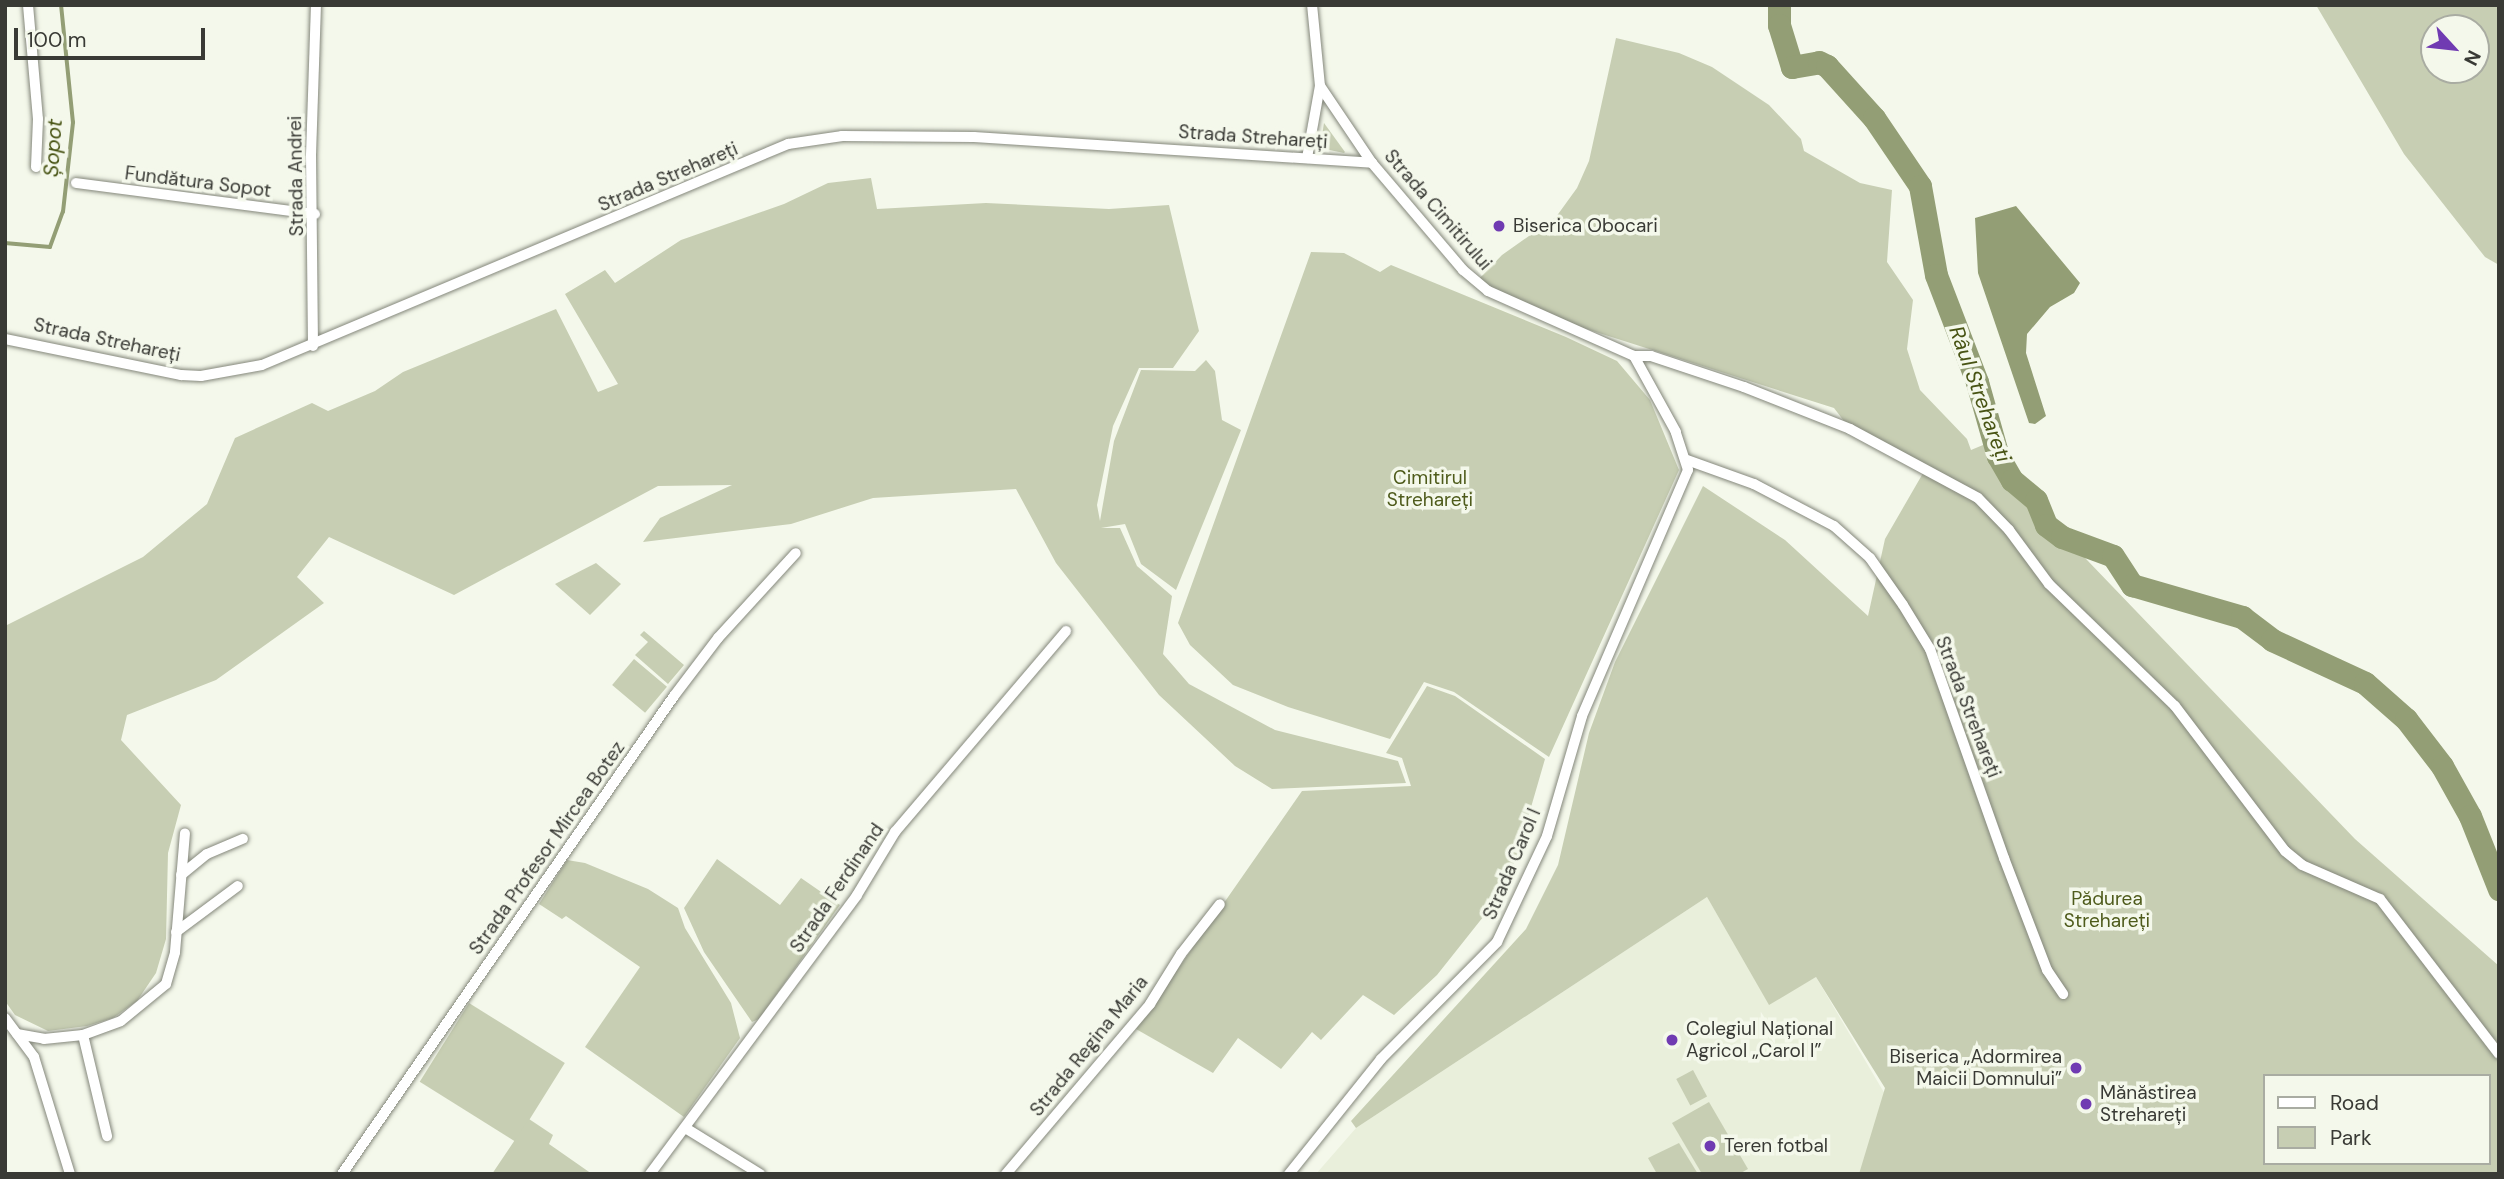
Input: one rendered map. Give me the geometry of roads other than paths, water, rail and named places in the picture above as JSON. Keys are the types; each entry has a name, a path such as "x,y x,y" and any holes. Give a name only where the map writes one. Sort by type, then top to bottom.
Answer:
{"street":[{"path":"28,5 38,119 36,167"},
{"name":"Strada Andrei","path":"313,346 315,214 311,155 316,5"},
{"name":"Strada Cimitirului","path":"1307,158 1320,86 1312,5"},
{"name":"Strada Cimitirului","path":"1320,86 1373,163 1463,270 1488,291 1634,356 1651,356 1744,387 1850,429 1978,498 2009,530 2049,584 2175,706 2285,851 2302,865 2380,899 2499,1054"},
{"name":"Strada Strehareți","path":"5,339 201,376 262,365 313,346 788,144 842,136 954,136 1373,163"},
{"name":"Fundătura Sopot","path":"76,183 315,214"},
{"path":"1634,356 1676,432 1687,460"},
{"name":"Strada Strehareți","path":"1687,460 1766,490 1833,526 1870,558 1930,649 2047,970 2063,994"},
{"name":"Strada Carol I","path":"1289,1174 1381,1059 1497,942 1547,835 1582,716 1683,489 1687,460"},
{"name":"Strada Profesor Mircea Botez","path":"342,1174 674,696 718,638 796,553"},
{"name":"Strada Ferdinand","path":"650,1174 687,1129 857,895 895,832 1066,631"},
{"path":"17,1034 44,1039 83,1035 121,1021 166,984 176,932 185,833"},
{"path":"181,875 207,854 243,839"},
{"path":"176,932 238,886"},
{"name":"Strada Regina Maria","path":"1006,1174 1150,1004 1181,954 1220,904"},
{"path":"5,1018 34,1057 70,1174"},
{"path":"83,1035 107,1136"},
{"path":"687,1129 760,1174"}],"waterway":[{"name":"Șopot","path":"5,243 50,247 63,212 73,123 61,5"},
{"name":"Râul Strehareți","path":"1779,5 1779,25 1792,67 1819,62 1827,66 1874,118 1920,186 1936,275 1977,382 1998,456 2012,480 2036,500 2046,525 2062,537 2113,556 2132,585 2242,617 2272,640 2365,683 2406,719 2442,766 2470,816 2499,889"}],"place":[{"name":"Biserica Obocari","path":"1499,226"},
{"name":"Colegiul Național Agricol „Carol I”","path":"1672,1040"},
{"name":"Biserica „Adormirea Maicii Domnului”","path":"2076,1068"},
{"name":"Mănăstirea Strehareți","path":"2086,1104"},
{"name":"Teren fotbal","path":"1710,1146"}],"park label":[{"name":"Cimitirul Strehareți","path":"1430,489"},
{"name":"Pădurea Strehareți","path":"2107,910"}]}
